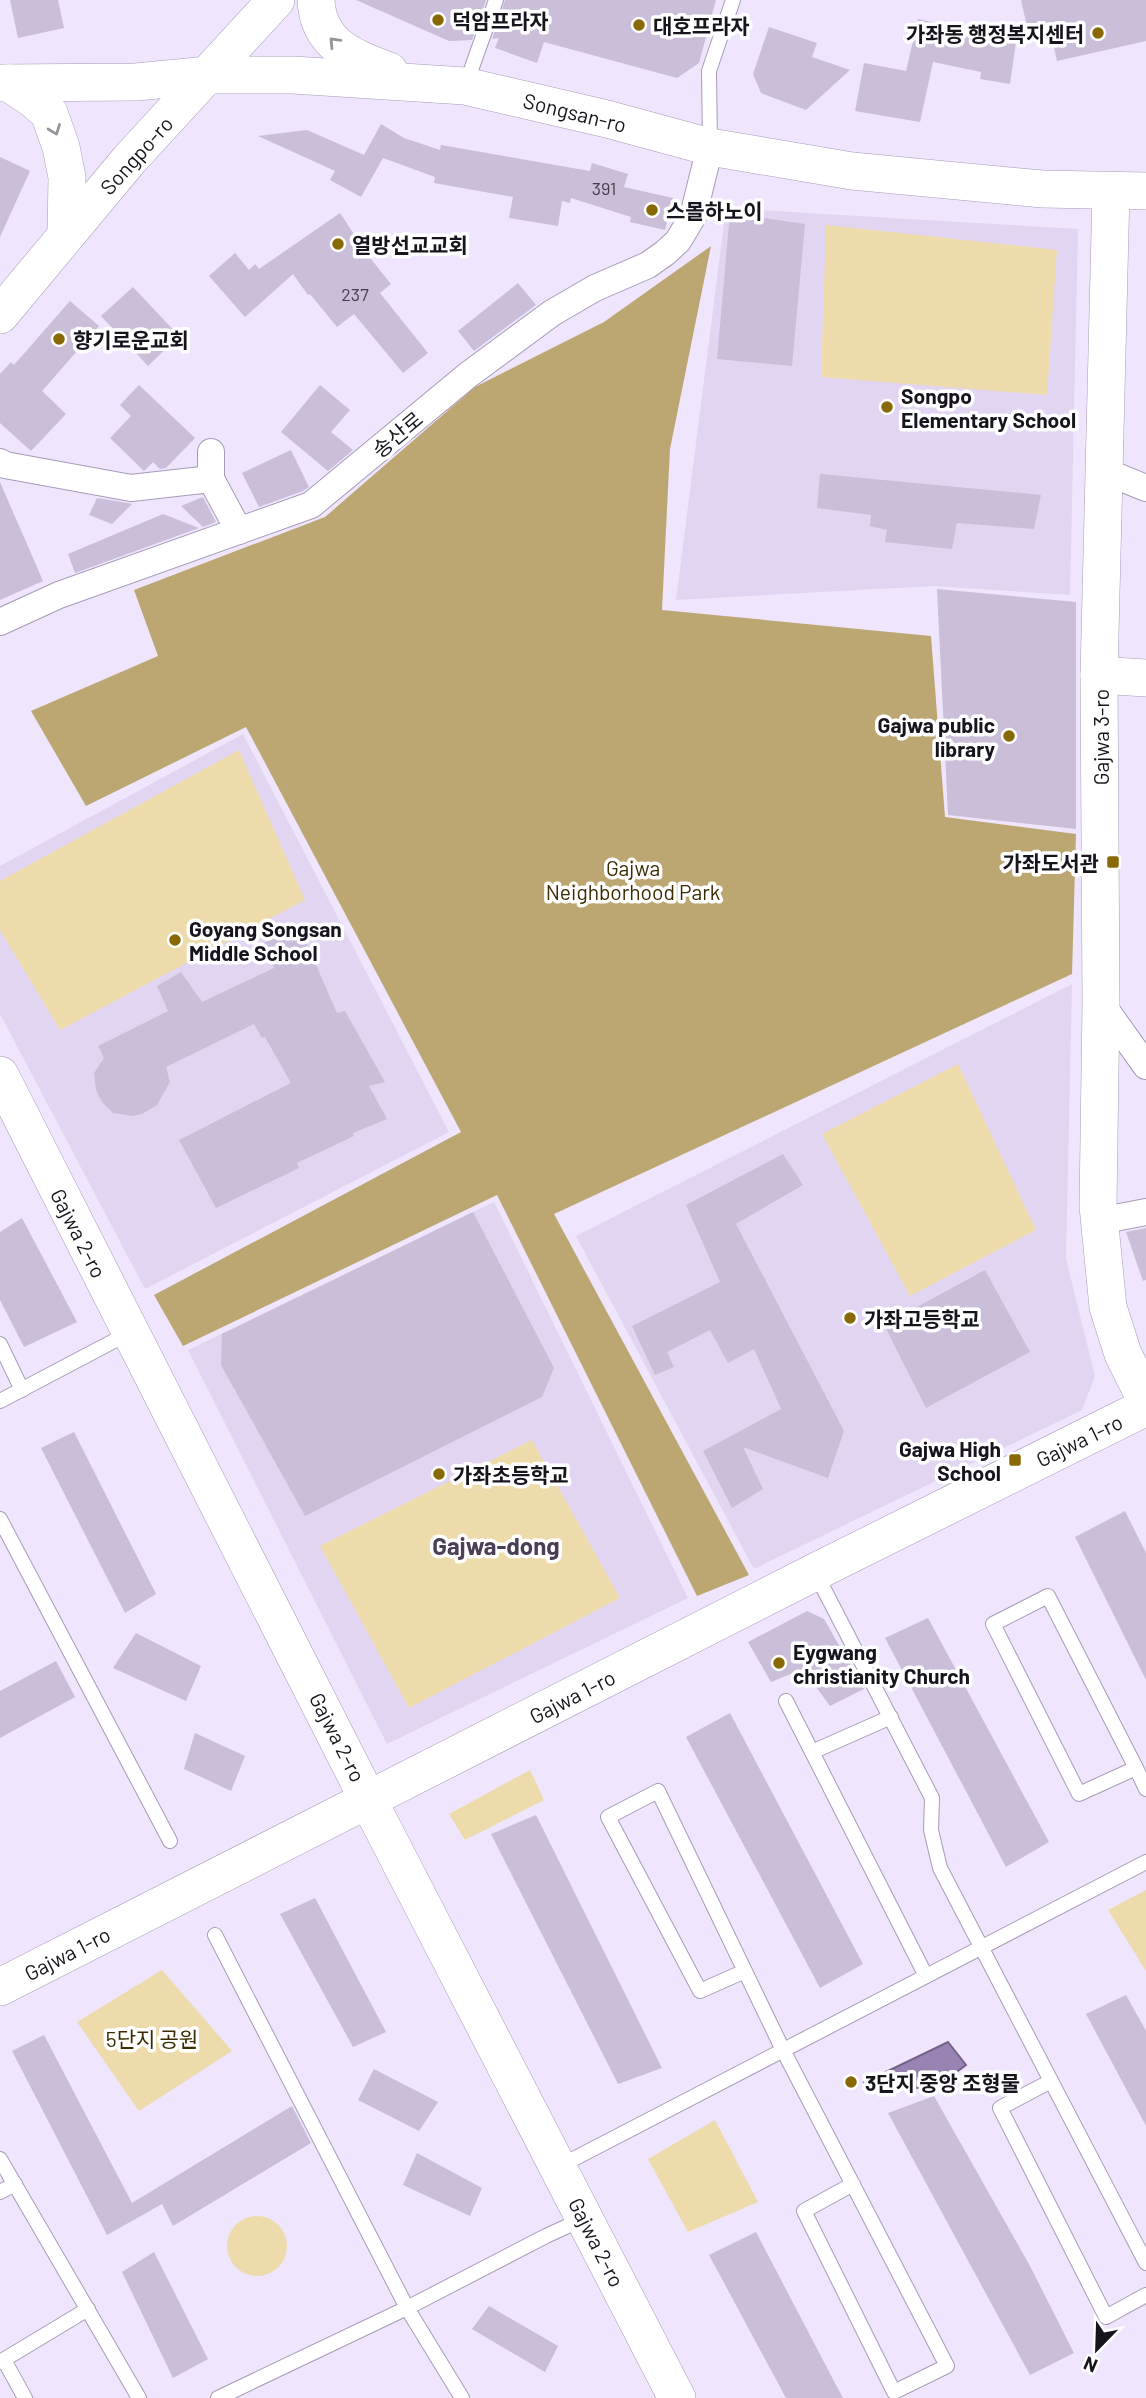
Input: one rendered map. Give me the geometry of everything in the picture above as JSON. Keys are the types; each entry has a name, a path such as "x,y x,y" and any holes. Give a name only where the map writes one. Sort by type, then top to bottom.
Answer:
{"street":[{"name":"Songpo-ro","path":"0,315 130,160 276,0"},
{"path":"316,0 317,14 328,37 349,56 393,73 453,85"},
{"name":"Songsan-ro","path":"5,83 136,82 209,75 293,75 453,85 607,119 710,147 852,170 1042,189 1128,191"},
{"path":"5,83 33,99 49,113 61,147 67,177 66,235"},
{"name":"송산로","path":"0,622 59,595 312,505 468,375 552,313 595,288 648,265 665,253 678,241 693,216 710,147"},
{"name":"Gajwa 3-ro","path":"1128,191 1104,471 1099,675 1099,1222 1102,1263 1113,1325 1123,1354 1146,1400"},
{"path":"211,452 211,479 239,531"},
{"path":"0,462 131,488 211,479"},
{"path":"1104,471 1146,488"},
{"path":"1099,675 1146,678"},
{"path":"1101,1003 1146,1066"},
{"name":"Gajwa 2-ro","path":"0,1075 677,2398"},
{"path":"1099,1222 1146,1212"},
{"name":"Gajwa 1-ro","path":"0,1987 815,1572 1146,1407"}],"lane":[{"path":"453,85 496,0"},
{"path":"710,147 709,71 733,0"},
{"path":"0,1401 130,1333"},
{"path":"0,1344 22,1390"},
{"path":"0,1519 170,1841"},
{"path":"815,1572 932,1798 931,1830 940,1868 1146,2263"},
{"path":"1136,1768 1079,1794 993,1624 1048,1596 1136,1768 1146,1788"},
{"path":"786,1701 926,1976"},
{"path":"812,1752 891,1717"},
{"path":"746,1970 701,1991 608,1817 658,1791 746,1970 783,2050 853,2184 947,2366 894,2392 804,2211 853,2184"},
{"path":"558,2167 1146,1862"},
{"path":"215,1935 407,2308 462,2398"},
{"path":"1052,2081 1000,2108 1105,2316 1146,2295"},
{"path":"0,2160 139,2398"},
{"path":"0,2192 15,2185"},
{"path":"218,2398 407,2308 584,2218"},
{"path":"25,2398 2,2361 88,2309"}],"shaded area":[{"name":"Songpo Elementary School","path":"726,208 1078,229 1070,595 933,586 676,600"},
{"name":"Goyang Songsan Middle School","path":"243,734 449,1132 145,1289 0,1014 0,866"},
{"name":"가좌고등학교","path":"1072,984 1066,1259 1095,1376 1082,1410 754,1569 576,1236"},
{"name":"가좌초등학교","path":"494,1202 688,1598 387,1744 188,1350"},
{"path":"948,2042 966,2065 942,2081 906,2089 865,2082"}],"green space":[{"path":"826,225 1057,250 1047,395 821,377"},
{"name":"Gajwa Neighborhood Park","path":"711,246 670,449 662,610 931,636 945,817 1076,834 1072,974 554,1214 749,1575 697,1596 497,1195 183,1346 154,1295 461,1132 246,727 86,806 31,711 158,656 134,590 325,517 475,387 604,322"},
{"path":"239,750 305,900 60,1030 0,930 0,881"},
{"path":"958,1064 1036,1230 910,1296 822,1134"},
{"path":"532,1440 620,1598 409,1708 320,1546"},
{"path":"530,1770 544,1800 465,1840 449,1814"},
{"path":"1146,1890 1146,1971 1108,1910"},
{"name":"5단지 공원","path":"162,1970 232,2051 139,2111 77,2022"},
{"path":"715,2120 758,2202 688,2232 648,2159"},
{"path":"251,2216 263,2216 282,2229 287,2246 285,2258 274,2271 263,2276 251,2276 232,2263 227,2252 227,2240 240,2221"}],"building":[{"path":"10,0 58,0 64,28 18,38"},
{"name":"덕암프라자","path":"356,0 486,0 472,40 449,41"},
{"name":"대호프라자","path":"505,0 716,0 699,63 677,78 544,42 537,63 495,48 499,38 492,39"},
{"name":"가좌동 행정복지센터","path":"1021,0 1146,0 1146,41 1057,61 1050,30 1029,35"},
{"path":"918,19 940,24 939,28 1016,42 1010,84 980,79 981,72 933,62 920,122 855,111 864,63 906,71"},
{"path":"769,27 817,43 812,57 850,70 806,110 761,93 753,74"},
{"path":"381,124 404,138 440,150 441,145 590,171 592,163 628,174 624,187 673,198 665,230 630,222 631,217 571,198 570,203 562,201 558,226 509,218 513,197 434,183 435,177 383,158 361,197 330,180 335,171 258,136 307,130 364,155"},
{"path":"0,157 30,171 0,237"},
{"path":"340,213 391,284 380,293 428,353 403,373 354,314 337,327 293,274 245,317 209,276 235,253 249,270 255,264 259,269"},
{"path":"730,213 805,224 792,366 717,359"},
{"path":"518,283 536,305 474,351 458,331"},
{"path":"133,287 179,336 148,366 101,316"},
{"path":"70,301 99,326 42,391 66,414 31,451 0,423 0,374 11,362 14,365"},
{"path":"139,385 195,438 166,468 160,469 153,462 144,471 110,438 131,416 120,405"},
{"path":"320,385 350,410 331,432 353,450 328,471 281,432"},
{"path":"291,450 309,487 259,507 242,473"},
{"path":"820,474 1041,495 1034,529 957,523 952,549 885,542 887,530 870,526 871,515 817,508"},
{"path":"0,482 43,581 0,600"},
{"path":"203,497 216,522 203,527 181,506"},
{"path":"97,498 132,504 112,524 89,515"},
{"path":"163,514 199,528 75,573 68,554"},
{"path":"937,589 1076,602 1076,829 948,815"},
{"path":"299,926 337,1013 345,1011 385,1082 369,1086 387,1119 353,1133 354,1136 297,1163 299,1168 216,1208 179,1140 291,1083 265,1037 262,1038 254,1024 166,1067 170,1082 157,1105 133,1116 113,1113 102,1102 96,1090 94,1073 104,1058 98,1046 168,1011 157,986 181,972 202,1002 274,968 262,944"},
{"path":"783,1154 803,1185 736,1224 844,1431 828,1478 743,1447 763,1489 732,1508 703,1451 781,1409 754,1349 728,1363 710,1330 667,1352 674,1367 655,1375 632,1326 720,1282 686,1205"},
{"path":"473,1212 554,1368 542,1397 305,1516 221,1365 222,1334"},
{"path":"22,1218 77,1322 24,1347 0,1300 0,1232"},
{"path":"1146,1228 1146,1280 1143,1281 1126,1232"},
{"path":"985,1270 1030,1352 926,1408 884,1325"},
{"path":"74,1432 156,1594 125,1613 41,1448"},
{"path":"1125,1511 1146,1553 1146,1680 1075,1537"},
{"path":"807,1611 824,1619 864,1689 830,1706 803,1669 771,1682 748,1642"},
{"path":"928,1618 1049,1842 1006,1867 885,1638"},
{"path":"136,1633 201,1666 186,1701 113,1668"},
{"path":"56,1661 75,1697 0,1738 0,1691"},
{"path":"730,1713 863,1964 820,1988 686,1737"},
{"path":"195,1733 245,1756 231,1791 184,1769"},
{"path":"536,1815 662,2068 618,2084 491,1834"},
{"path":"315,1898 386,2032 353,2047 280,1914"},
{"path":"1126,1995 1146,2031 1146,2126 1086,2014"},
{"path":"44,2035 132,2203 292,2106 311,2143 173,2226 162,2204 107,2235 12,2051"},
{"path":"374,2069 438,2102 419,2131 358,2100"},
{"path":"934,2096 1030,2266 1074,2353 1030,2375 888,2113"},
{"path":"417,2153 482,2188 470,2216 403,2185"},
{"path":"756,2232 843,2398 786,2398 709,2255"},
{"path":"154,2252 208,2359 173,2378 122,2272"},
{"path":"489,2306 558,2346 545,2372 472,2329"}],"place":[{"name":"덕암프라자","path":"438,20"},
{"name":"대호프라자","path":"639,25"},
{"name":"가좌동 행정복지센터","path":"1098,33"},
{"name":"스몰하노이","path":"652,210"},
{"name":"열방선교교회","path":"338,244"},
{"name":"향기로운교회","path":"59,339"},
{"name":"Songpo Elementary School","path":"887,407"},
{"name":"Gajwa public library","path":"1009,736"},
{"name":"가좌도서관","path":"1113,862"},
{"name":"Goyang Songsan Middle School","path":"175,940"},
{"name":"가좌고등학교","path":"850,1318"},
{"name":"Gajwa High School","path":"1015,1460"},
{"name":"가좌초등학교","path":"439,1474"},
{"name":"Eygwang christianity Church","path":"779,1663"},
{"name":"3단지 중앙 조형물","path":"851,2082"}],"district":[{"name":"Gajwa-dong","path":"496,1545"}]}
